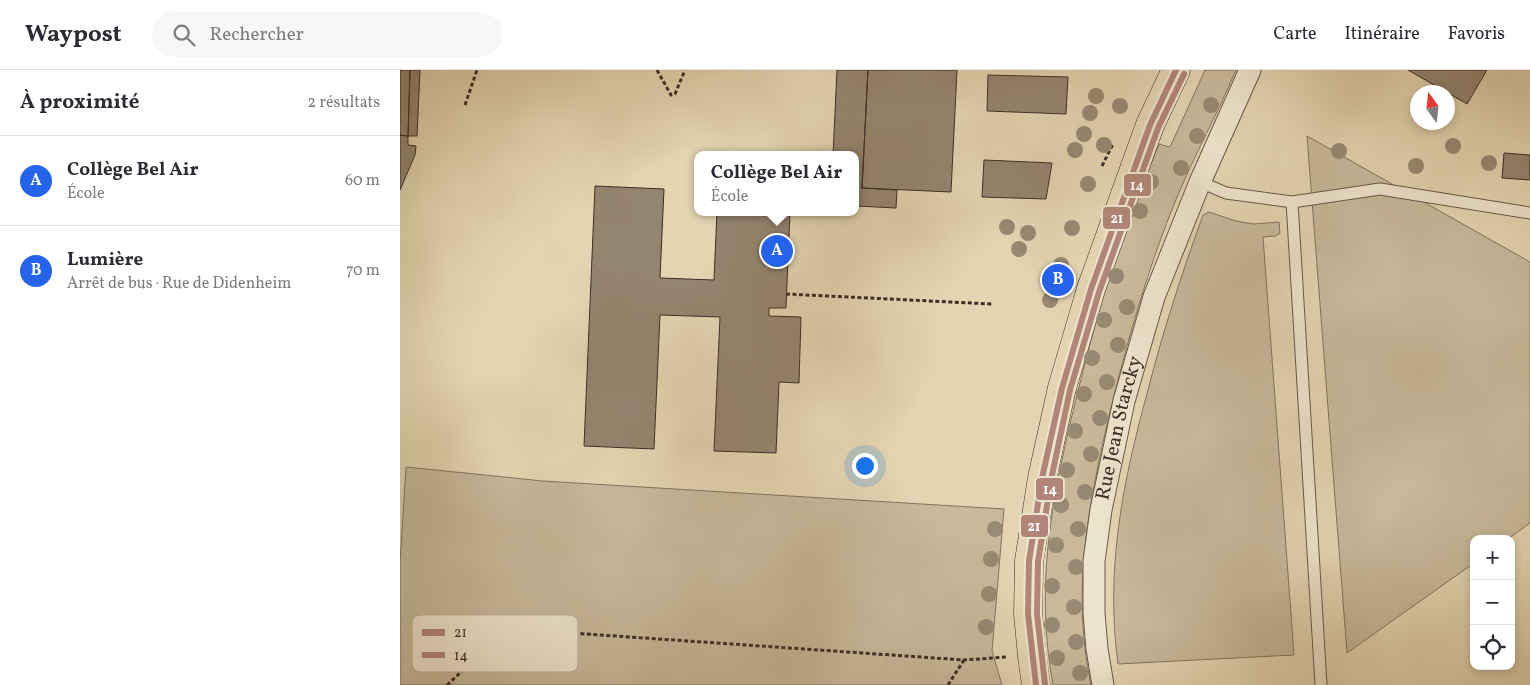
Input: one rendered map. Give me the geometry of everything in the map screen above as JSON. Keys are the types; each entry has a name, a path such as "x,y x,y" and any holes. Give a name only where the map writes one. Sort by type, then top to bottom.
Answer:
{"main road":[{"path":"1036,685 1028,614 1029,561 1042,478 1062,388 1091,289 1150,125 1176,70"}],"street":[{"name":"Rue Jean Starcky","path":"1103,685 1094,613 1094,561 1101,510 1124,402 1154,297 1200,182 1250,70"}],"lane":[{"path":"1200,182 1226,193 1292,202 1380,189 1530,214"},
{"path":"1292,202 1321,685"}],"path":[{"path":"465,105 477,70"},
{"path":"658,70 671,95 675,94 685,70"},
{"path":"786,294 992,304"},
{"path":"578,633 964,660 1032,656"},
{"path":"948,685 964,660"},
{"path":"447,685 461,672"}],"shaded area":[{"path":"1205,70 1236,70 1166,223 1123,360 1095,484 1089,517 1082,583 1085,650 1091,685 1053,685 1045,614 1048,545 1058,477 1074,407 1105,292 1135,205 1159,144 1169,147 1171,145"},
{"path":"1307,136 1530,262 1530,523 1514,535 1470,535 1470,566 1347,653"},
{"path":"1209,212 1236,221 1253,224 1279,222 1280,233 1276,236 1263,237 1294,655 1118,664 1115,629 1115,560 1124,492 1139,424 1166,324 1203,215"},
{"path":"406,467 543,481 1004,509 992,651 1002,685 400,685 400,563"}],"building":[{"path":"400,70 410,70 408,136 400,135"},
{"path":"410,70 420,70 417,136 408,136"},
{"path":"837,70 868,70 862,188 897,190 896,208 859,206 859,151 833,151"},
{"path":"868,70 957,70 951,192 862,188"},
{"path":"1408,70 1487,70 1467,104 1455,97 1455,85 1434,85"},
{"path":"988,75 1068,77 1066,114 987,111"},
{"path":"400,135 408,136 408,145 416,146 415,155 400,190"},
{"path":"1504,153 1530,155 1530,180 1502,178"},
{"path":"984,160 1052,163 1046,199 982,197"},
{"path":"595,186 664,189 660,278 714,280 717,216 790,216 786,308 769,308 769,316 801,317 799,383 779,382 776,453 714,451 720,317 660,315 654,449 584,446"}],"transit line":[{"name":"21","path":"1036,685 1028,614 1029,561 1042,478 1062,388 1091,289 1150,125 1176,70"},
{"name":"14","path":"1045,684 1037,614 1038,562 1051,480 1070,390 1099,292 1158,128 1184,74"}],"place":[{"name":"Collège Bel Air","path":"777,251"},
{"name":"Lumière","path":"1058,280"}]}
